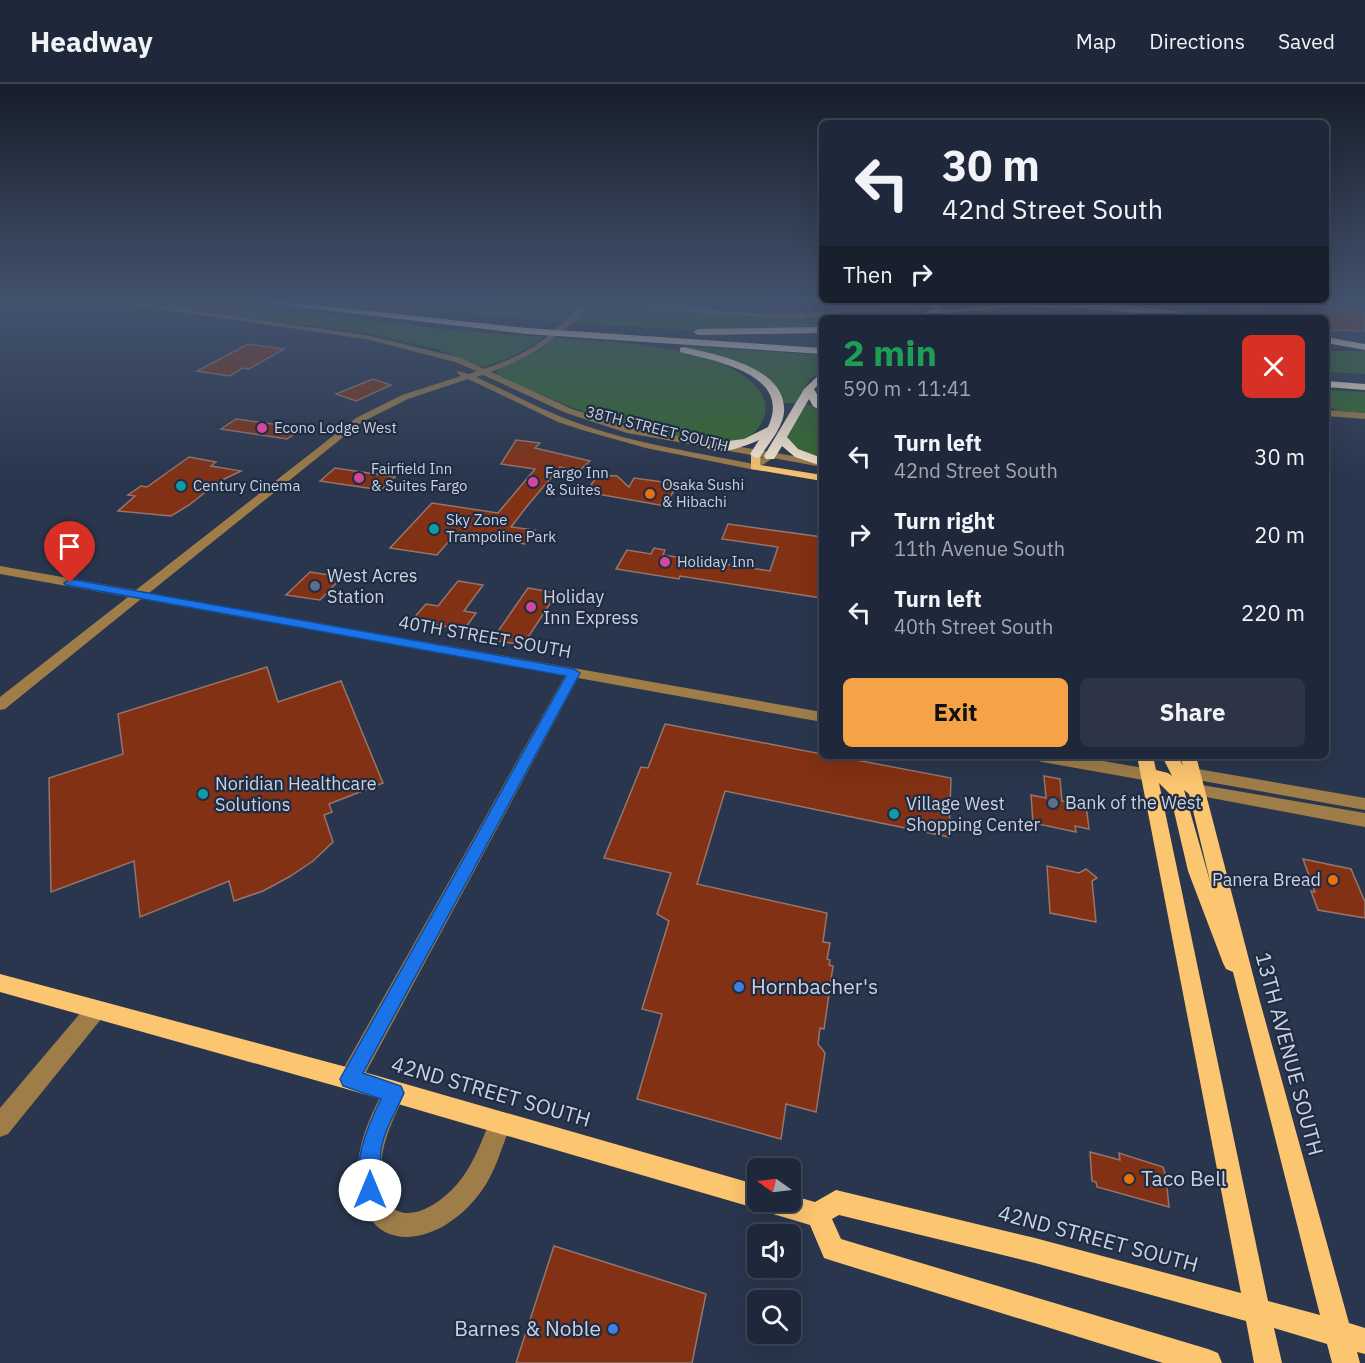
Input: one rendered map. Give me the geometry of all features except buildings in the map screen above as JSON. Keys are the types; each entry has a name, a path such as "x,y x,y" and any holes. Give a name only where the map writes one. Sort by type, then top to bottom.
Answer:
{"highway":[{"path":"720,361 748,369 762,378 776,393 779,408 774,424 756,454"},
{"path":"1330,375 1365,377"},
{"path":"770,456 809,389 819,378"},
{"path":"1329,384 1365,387"},
{"path":"809,389 819,406"},
{"path":"712,447 737,446 749,441 774,424"},
{"path":"782,438 787,447 795,453 819,462"}],"main road":[{"path":"755,467 756,454"},
{"name":"38TH STREET SOUTH","path":"755,467 819,478"},
{"path":"1171,759 1180,777 1194,782"},
{"name":"13TH AVENUE SOUTH","path":"1189,759 1249,998 1346,1363"},
{"path":"1147,765 1177,791 1197,871 1223,942 1249,998"},
{"path":"1147,765 1268,1363"},
{"name":"42ND STREET SOUTH","path":"0,983 95,1011 350,1079 747,1194"},
{"name":"42ND STREET SOUTH","path":"818,1215 836,1202 952,1228 1365,1341"},
{"path":"801,1210 818,1215 833,1249 1208,1363"}],"street":[{"name":"38TH STREET SOUTH","path":"437,361 561,420 646,445 755,467"},
{"name":"38TH STREET SOUTH","path":"459,361 569,411 630,431 712,447 819,463"},
{"path":"0,705 369,414 408,395 508,361"},
{"path":"1329,413 1365,416"},
{"path":"755,467 770,456"},
{"name":"40TH STREET SOUTH","path":"0,570 819,716"},
{"path":"350,1079 574,673"},
{"path":"1077,759 1147,765"},
{"path":"1194,782 1365,804"},
{"path":"1194,782 1365,820"},
{"path":"0,1126 95,1011"},
{"path":"394,1093 376,1129 369,1174 374,1206 381,1218 392,1226 417,1225 428,1221 451,1206 471,1186 485,1161 500,1124"}],"green space":[{"path":"465,361 502,361 487,366 478,366"},
{"path":"517,361 713,361 742,374 759,390 765,404 765,415 757,430 745,439 725,443 678,438 629,427 563,404 497,375 497,370"},
{"path":"718,361 819,361 819,372 810,379 795,403 784,403 780,394 764,377"},
{"path":"1329,361 1365,361 1365,374 1329,372"},
{"path":"1329,390 1365,392 1365,413 1336,411 1329,407"},
{"path":"805,405 812,405 819,411 819,458 803,453 788,443 788,432"}],"place":[{"name":"Econo Lodge West","path":"262,428"},
{"name":"Fairfield Inn & Suites Fargo","path":"359,478"},
{"name":"Fargo Inn & Suites","path":"533,482"},
{"name":"Century Cinema","path":"181,486"},
{"name":"Osaka Sushi & Hibachi","path":"650,494"},
{"name":"Sky Zone Trampoline Park","path":"434,529"},
{"name":"Holiday Inn","path":"665,562"},
{"name":"West Acres Station","path":"315,586"},
{"name":"Holiday Inn Express","path":"531,607"},
{"name":"Noridian Healthcare Solutions","path":"203,794"},
{"name":"Bank of the West","path":"1053,803"},
{"name":"Village West Shopping Center","path":"894,814"},
{"name":"Panera Bread","path":"1333,880"},
{"name":"Hornbacher's","path":"739,987"},
{"name":"Taco Bell","path":"1129,1179"},
{"name":"Barnes & Noble","path":"613,1329"}],"route":[{"path":"70,583 574,673 350,1079 394,1093 376,1129 371,1151 370,1190"}]}
